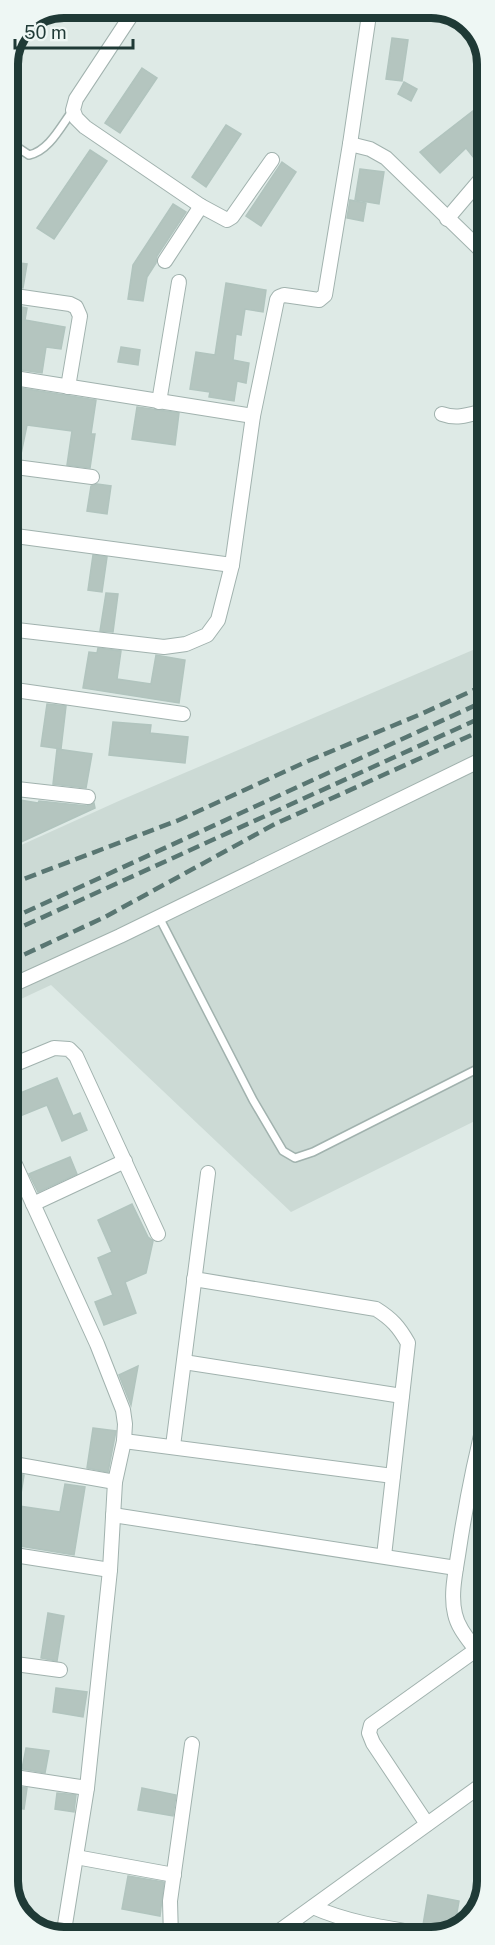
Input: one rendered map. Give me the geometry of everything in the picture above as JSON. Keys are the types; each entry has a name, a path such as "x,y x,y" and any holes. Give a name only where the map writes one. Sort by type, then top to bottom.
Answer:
{"street":[{"path":"129,18 76,99 73,110 76,118 84,127 201,206 227,220 232,217 272,160"},
{"path":"18,629 164,647 186,644 207,635 218,620 232,565 253,416 277,300 284,295 319,300 325,295 369,18"},
{"path":"350,144 370,149 386,158 477,247"},
{"path":"447,219 477,184"},
{"path":"165,261 201,206"},
{"path":"159,402 179,282"},
{"path":"18,296 70,304 76,307 80,316 68,387"},
{"path":"18,379 253,416"},
{"path":"442,414 460,417 477,413"},
{"path":"18,467 92,477"},
{"path":"18,536 232,565"},
{"path":"18,690 183,714"},
{"path":"18,982 477,762"},
{"path":"18,789 88,797"},
{"path":"18,1063 54,1048 69,1049 76,1056 158,1234"},
{"path":"33,1204 124,1161"},
{"path":"18,1171 96,1344 123,1410 124,1441 115,1482 110,1570 87,1788 65,1927"},
{"path":"173,1446 208,1173"},
{"path":"194,1279 376,1309 393,1319 400,1329 408,1343 384,1556"},
{"path":"184,1362 402,1396"},
{"path":"124,1441 393,1476"},
{"path":"477,1456 464,1514 456,1568 454,1603 455,1616 460,1627 477,1642"},
{"path":"18,1465 115,1482"},
{"path":"113,1515 456,1568"},
{"path":"18,1556 110,1570"},
{"path":"427,1824 373,1743 369,1733 371,1725 477,1650"},
{"path":"18,1664 60,1670"},
{"path":"171,1927 170,1901 192,1744"},
{"path":"18,1778 87,1788"},
{"path":"285,1927 477,1789"},
{"path":"76,1857 174,1875"},
{"path":"313,1907 326,1913 382,1927"}],"lane":[{"path":"18,148 29,155 36,154 44,148 73,110"},
{"path":"159,916 253,1100 283,1151 295,1158 313,1152 477,1069"}],"shaded area":[{"path":"477,648 477,1120 291,1212 51,985 18,1000 18,846 121,800"}],"building":[{"path":"392,38 408,40 402,81 386,79"},
{"path":"142,68 157,78 120,133 105,123"},
{"path":"404,82 417,89 411,101 398,94"},
{"path":"477,108 477,156 474,158 466,148 440,173 420,152"},
{"path":"226,125 241,134 206,187 192,177"},
{"path":"90,150 107,161 54,239 37,228"},
{"path":"282,162 296,172 261,226 246,216"},
{"path":"360,169 384,172 379,204 355,200"},
{"path":"350,200 366,203 363,221 347,218"},
{"path":"173,204 186,212 157,256 156,263 147,277 143,301 128,299 133,265"},
{"path":"18,263 27,264 23,288 18,287"},
{"path":"226,283 266,290 263,312 245,309 241,335 236,334 233,360 249,363 246,383 237,381 234,401 209,397 210,392 190,389 196,352 215,355"},
{"path":"18,306 27,308 25,320 65,327 61,349 46,347 42,373 18,369"},
{"path":"121,347 140,350 138,365 118,362"},
{"path":"18,388 96,400 91,434 95,434 90,468 67,465 72,431 27,425 20,459 18,459"},
{"path":"137,407 179,413 175,445 132,439"},
{"path":"97,484 111,486 107,514 87,511 91,486"},
{"path":"93,555 107,557 102,592 88,590"},
{"path":"106,593 118,594 113,632 100,631"},
{"path":"98,648 121,651 117,679 151,684 156,655 185,660 179,703 83,688 89,652 97,653"},
{"path":"47,704 66,706 61,749 41,746"},
{"path":"113,722 151,725 150,733 188,737 185,763 109,755"},
{"path":"57,749 92,754 86,788 53,784"},
{"path":"18,800 87,806 94,803 95,808 18,843"},
{"path":"57,1078 73,1116 80,1113 87,1130 62,1141 47,1105 18,1117 18,1094"},
{"path":"70,1157 77,1174 38,1192 29,1174"},
{"path":"132,1204 148,1237 153,1241 146,1273 125,1282 136,1313 104,1325 95,1302 113,1295 98,1258 112,1252 98,1220"},
{"path":"138,1366 131,1405 119,1375"},
{"path":"93,1428 116,1431 108,1472 87,1468"},
{"path":"18,1474 24,1475 19,1506 60,1512 65,1484 85,1487 74,1555 18,1546"},
{"path":"48,1613 64,1616 57,1661 41,1658"},
{"path":"56,1688 87,1692 83,1717 53,1712"},
{"path":"26,1748 49,1751 45,1773 22,1769"},
{"path":"18,1787 27,1788 24,1809 18,1808"},
{"path":"142,1788 176,1795 173,1816 138,1810"},
{"path":"57,1793 76,1795 74,1812 55,1809"},
{"path":"128,1876 164,1882 160,1916 122,1909"},
{"path":"428,1895 459,1901 456,1920 440,1926 423,1925"}],"railway":[{"path":"18,881 179,820 308,761 477,689"},
{"path":"18,915 477,705"},
{"path":"18,928 477,720"},
{"path":"18,957 105,917 275,824 477,733"}]}
